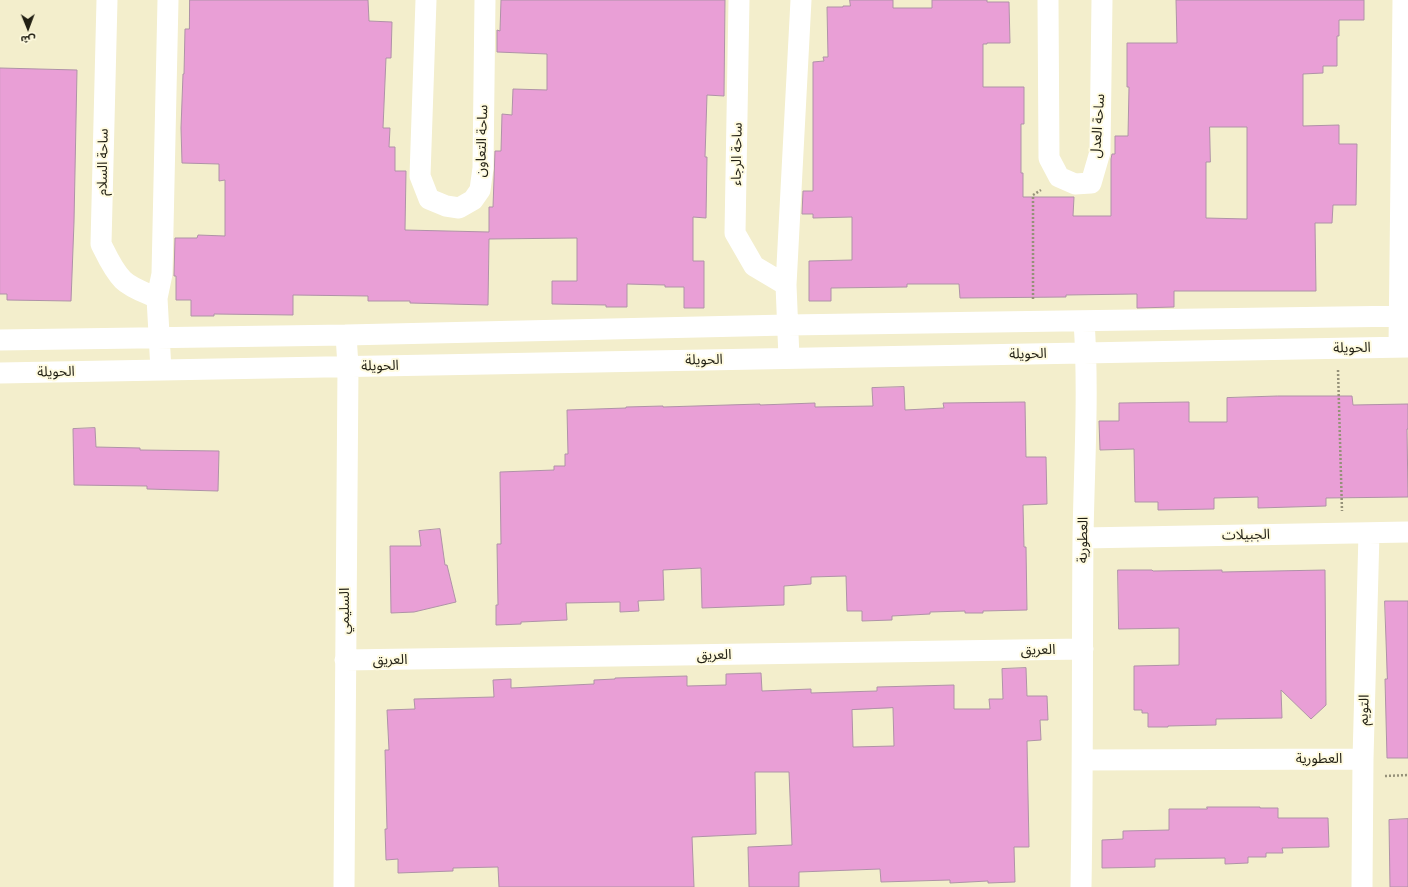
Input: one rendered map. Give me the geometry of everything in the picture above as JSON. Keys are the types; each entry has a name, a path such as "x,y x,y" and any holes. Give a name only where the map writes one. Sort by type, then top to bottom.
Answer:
{"street":[{"name":"ساحة السلام","path":"107,0 101,244 110,262 124,280 157,298"},
{"path":"161,370 157,298 162,274 168,0"},
{"name":"ساحة التعاون","path":"426,0 420,176 429,199 446,206 459,208 473,200 480,190 483,168 485,0"},
{"name":"ساحة الرجاء","path":"739,0 735,233 754,266 786,285"},
{"path":"789,358 786,285 801,0"},
{"path":"1048,0 1049,158 1059,177"},
{"name":"ساحة العدل","path":"1059,177 1075,184 1091,183 1100,152 1102,0"},
{"path":"1403,0 1405,41 1403,347"},
{"path":"0,340 346,335 787,325 1404,316"},
{"name":"العطورية","path":"1081,887 1083,760 1083,538 1086,353 1084,321"},
{"name":"السليمي","path":"344,887 348,366 346,335"},
{"name":"الحويلة","path":"0,373 1403,347"},
{"name":"الجبيلات","path":"1083,538 1408,532"},
{"name":"التويم","path":"1362,887 1363,758 1369,533"},
{"name":"العريق","path":"345,660 1083,649"},
{"name":"العطورية","path":"1083,760 1363,758"}],"path":[{"path":"1033,322 1033,195 1059,177"},
{"path":"1338,348 1342,533"}],"building":[{"path":"190,0 368,0 369,21 392,22 391,58 386,58 383,128 390,128 389,147 395,147 395,171 406,171 405,230 489,232 489,207 493,207 495,151 501,151 502,114 512,115 513,89 547,90 547,54 497,52 497,30 500,31 501,0 725,0 724,96 707,95 705,157 707,157 706,218 693,217 693,261 704,261 704,308 684,308 684,287 627,284 627,307 552,304 552,281 577,281 577,238 489,239 488,305 410,303 410,301 368,301 368,296 293,295 293,315 214,314 214,316 191,316 191,300 176,300 176,276 174,276 175,238 197,238 198,235 225,236 225,180 219,181 219,164 182,163 181,128 185,29 189,29"},
{"path":"850,0 893,0 893,8 932,8 932,0 987,0 987,2 1009,2 1010,43 983,44 983,87 1024,87 1024,124 1021,124 1021,173 1023,173 1023,197 1074,197 1073,216 1111,216 1111,159 1112,154 1115,154 1115,136 1128,136 1129,87 1127,87 1127,43 1177,43 1176,0 1364,0 1364,20 1339,20 1339,36 1337,36 1337,66 1323,66 1323,73 1303,74 1303,126 1339,125 1339,144 1357,144 1356,205 1333,205 1332,223 1315,223 1316,291 1174,291 1174,307 1137,308 1137,294 1066,295 1066,297 960,298 959,284 907,284 907,287 831,288 831,301 809,301 809,261 852,260 852,217 813,218 813,214 802,214 803,191 813,191 813,62 824,61 823,57 828,57 827,7 850,6","holes":["1210,127 1247,127 1247,219 1206,218 1206,162 1210,162"]},
{"path":"0,68 77,70 71,301 7,300 7,294 0,294"},
{"path":"904,387 905,410 944,408 943,403 1025,402 1026,457 1046,457 1047,504 1023,505 1024,547 1026,547 1027,610 983,611 983,613 965,613 965,611 930,612 930,614 892,616 892,620 862,621 862,611 847,611 846,576 811,577 811,584 784,586 784,605 702,608 701,568 663,570 664,600 638,601 639,611 620,612 620,602 566,603 567,620 521,622 521,624 496,625 496,605 498,605 497,544 501,544 500,472 554,470 554,466 565,466 565,454 568,454 567,410 626,407 815,403 815,407 873,406 872,388"},
{"path":"1352,396 1353,405 1408,404 1408,497 1326,498 1326,506 1258,508 1258,497 1214,498 1214,509 1158,510 1158,502 1135,502 1134,449 1100,450 1099,421 1119,421 1119,403 1189,402 1189,422 1227,422 1227,398"},
{"path":"95,428 96,447 140,448 140,450 219,451 218,491 147,489 147,486 74,485 73,429"},
{"path":"440,529 445,565 447,565 456,602 414,612 391,613 390,546 421,546 419,531"},
{"path":"1118,570 1222,570 1222,572 1325,570 1326,705 1311,719 1281,690 1282,718 1216,719 1216,725 1148,727 1148,713 1142,713 1142,710 1134,710 1134,666 1179,665 1179,628 1119,629"},
{"path":"1385,601 1408,601 1408,758 1387,758"},
{"path":"1026,668 1027,696 1047,696 1048,720 1040,720 1041,740 1027,741 1029,847 1014,847 1015,882 988,883 988,881 950,883 950,880 881,882 880,869 799,872 799,887 749,887 748,847 792,845 789,772 755,772 756,834 692,837 694,887 499,887 498,867 453,868 453,871 398,873 398,859 386,860 385,829 387,829 385,750 389,750 387,710 415,709 414,699 494,697 493,680 511,679 511,688 594,684 594,680 615,678 687,676 687,686 726,685 726,674 761,673 762,691 811,689 811,693 877,691 877,687 954,685 954,709 990,709 989,699 1003,699 1002,669","holes":["893,708 894,746 853,747 852,710"]},
{"path":"1207,807 1278,808 1278,818 1328,818 1329,847 1282,848 1283,853 1266,853 1266,857 1248,857 1248,863 1225,864 1225,858 1155,859 1155,867 1102,868 1102,840 1123,839 1123,831 1169,830 1169,809 1207,809"},
{"path":"1408,819 1408,887 1390,887 1389,820"}]}
